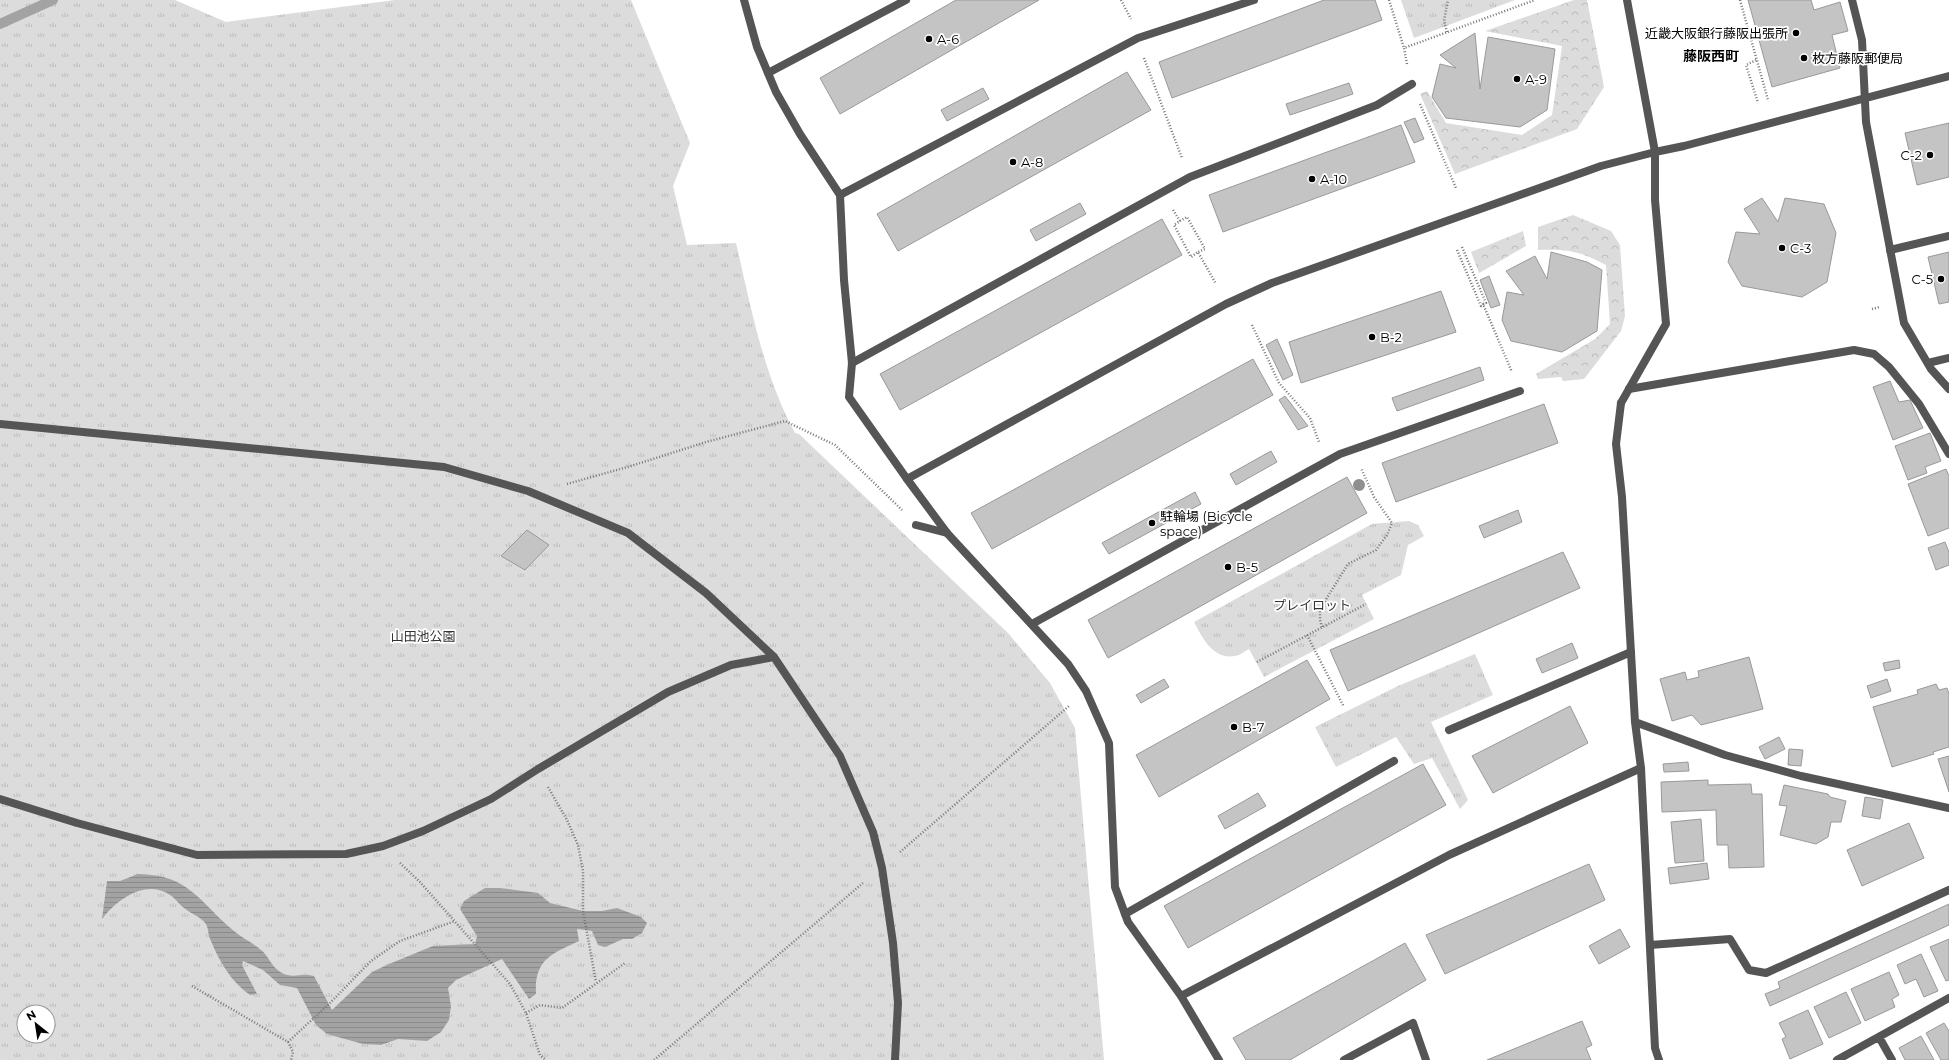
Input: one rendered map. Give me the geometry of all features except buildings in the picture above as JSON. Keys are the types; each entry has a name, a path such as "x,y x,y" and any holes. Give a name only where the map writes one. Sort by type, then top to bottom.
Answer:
{"street":[{"path":"744,0 757,47 776,92 800,134 840,195 844,280 852,363 849,397 947,533 1068,664 1086,691 1109,743 1115,887 1128,922 1181,996 1219,1060"},
{"path":"768,73 906,0"},
{"path":"840,195 1138,38 1254,0"},
{"path":"1627,0 1655,152 1655,200 1666,324 1621,403 1616,444 1622,496 1635,722 1641,768 1655,1048 1659,1060"},
{"path":"1852,0 1862,40 1863,98 1866,122 1904,323 1928,363 1949,389"},
{"path":"907,479 1226,304 1272,283 1601,166 1684,146 1949,76"},
{"path":"852,363 1190,177 1377,105 1412,84"},
{"path":"1890,250 1949,236"},
{"path":"1629,389 1854,350 1874,354 1889,367 1919,404 1949,454"},
{"path":"1928,363 1949,358"},
{"path":"1032,624 1340,454 1520,391"},
{"path":"0,424 444,467 528,491 628,533 706,593 774,657 840,756 873,832 882,868 893,943 898,1003 895,1060"},
{"path":"916,525 947,533"},
{"path":"1449,730 1631,652"},
{"path":"0,798 77,823 196,855 346,854 383,846 422,831 491,799 538,769 668,692 731,665 774,657"},
{"path":"1635,722 1725,755 1801,776 1949,808"},
{"path":"1125,914 1394,761"},
{"path":"1181,996 1449,854 1641,768"},
{"path":"1650,945 1730,939 1749,970 1766,972 1949,890"},
{"path":"1837,1060 1949,998"},
{"path":"1344,1060 1412,1023 1426,1060"},
{"path":"1879,1037 1892,1060"}],"path":[{"path":"1389,0 1404,48 1412,84"},
{"path":"1447,32 1444,21 1448,0"},
{"path":"1404,48 1535,0"},
{"path":"1740,0 1768,100"},
{"path":"1756,60 1746,65 1758,103"},
{"path":"1146,64 1190,177"},
{"path":"1419,102 1456,188"},
{"path":"1172,208 1180,221"},
{"path":"1187,217 1205,249 1191,257 1174,225 1180,221 1187,217"},
{"path":"1462,247 1486,303 1483,304"},
{"path":"1457,250 1481,306 1483,304"},
{"path":"1198,252 1216,284"},
{"path":"1483,304 1520,391"},
{"path":"1252,325 1279,383 1310,418 1327,461"},
{"path":"565,484 631,466 706,442 785,421 835,445 916,525"},
{"path":"1322,627 1320,620 1320,609 1348,564 1376,550 1387,535 1392,523 1374,497 1362,472"},
{"path":"1257,662 1366,604"},
{"path":"1308,635 1344,707"},
{"path":"654,1060 882,868 1086,691"},
{"path":"538,769 578,845 582,870 583,911 596,982"},
{"path":"420,882 510,984 526,1013 540,1055 546,1060"},
{"path":"288,1042 329,1004 362,970 400,941 455,921"},
{"path":"526,1013 540,1005 562,1008 596,982 625,963"},
{"path":"192,986 288,1042 293,1052 291,1060"}],"green space":[{"name":"山田池公園","path":"0,0 175,0 226,22 395,0 631,0 690,143 673,186 687,245 736,243 766,364 784,411 795,433 799,434 1008,633 1050,683 1075,728 1104,1060 0,1060"},
{"path":"1401,0 1515,0 1414,38"},
{"path":"1574,0 1587,0 1604,87 1577,129 1455,174 1420,94 1427,91 1446,123 1522,135 1552,115 1562,46 1485,31"},
{"path":"1573,215 1611,231 1620,245 1625,316 1621,331 1584,379 1563,381 1561,377 1538,379 1536,374 1595,339 1610,324 1606,265 1573,252 1538,250 1538,227"},
{"path":"1523,231 1526,246 1479,273 1471,252"},
{"name":"プレイロット","path":"1409,521 1418,525 1424,536 1408,545 1401,575 1362,595 1374,619 1264,677 1249,649 1235,656 1220,654 1209,646 1194,622 1372,524"},
{"path":"1475,654 1493,695 1431,722 1468,800 1460,809 1432,758 1414,764 1396,737 1336,767 1315,727 1398,686"}],"shaded area":[{"path":"138,874 170,879 182,885 202,900 240,936 261,950 273,965 284,974 291,976 314,976 332,1010 372,972 389,964 433,946 475,944 477,936 460,909 464,901 485,888 500,888 538,893 550,903 583,911 602,911 617,908 641,917 647,923 642,933 632,939 623,939 605,947 598,945 592,931 577,929 579,941 560,950 546,960 541,966 536,982 536,994 529,999 502,959 456,980 448,988 451,1006 449,1020 441,1032 427,1041 398,1039 381,1045 363,1044 327,1034 316,1025 297,988 280,985 263,970 243,961 242,965 257,994 250,995 243,990 222,964 210,939 206,924 184,908 172,896 161,890 142,890 132,894 115,905 102,919 107,881 120,881"}],"waterway":[{"path":"0,24 53,0"}],"place":[{"name":"近畿大阪銀行藤阪出張所","path":"1796,33"},
{"name":"A-6","path":"929,39"},
{"name":"枚方藤阪郵便局","path":"1804,58"},
{"name":"A-9","path":"1517,79"},
{"name":"C-2","path":"1930,155"},
{"name":"A-8","path":"1013,162"},
{"name":"A-10","path":"1312,179"},
{"name":"C-3","path":"1782,248"},
{"name":"C-5","path":"1941,279"},
{"name":"B-2","path":"1372,337"},
{"name":"駐輪場 (Bicycle space)","path":"1152,523"},
{"name":"B-5","path":"1228,567"},
{"name":"B-7","path":"1234,727"}],"district":[{"name":"藤阪西町","path":"1711,56"}]}
